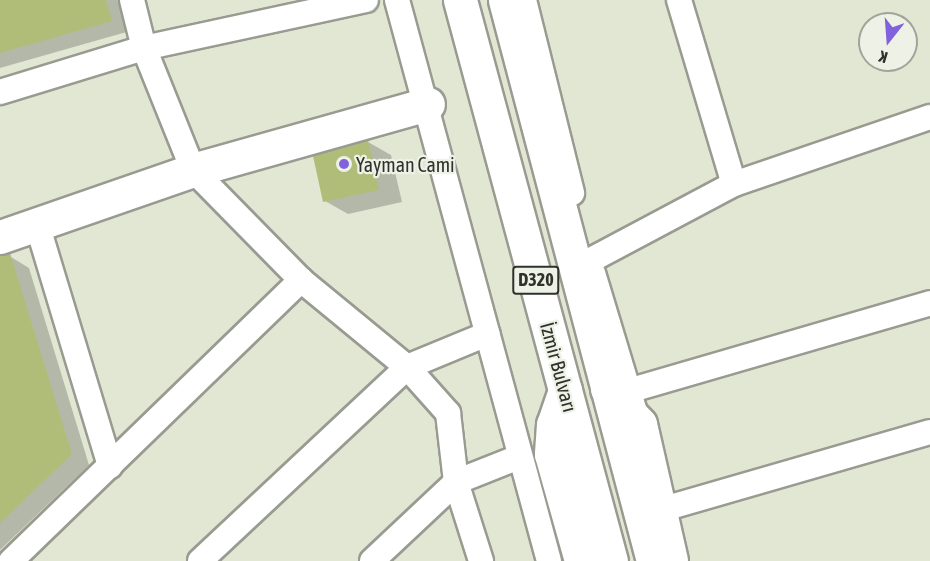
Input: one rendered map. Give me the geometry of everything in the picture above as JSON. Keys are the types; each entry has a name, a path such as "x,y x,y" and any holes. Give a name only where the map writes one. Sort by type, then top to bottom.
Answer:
{"main road":[{"name":"İzmir Bulvarı","path":"460,0 611,561"},
{"name":"İzmir Bulvarı","path":"505,0 618,390 653,561"},
{"path":"0,237 193,170 428,104"},
{"path":"565,390 553,424 551,454 581,561"},
{"path":"618,390 640,424 671,561"}],"street":[{"path":"132,0 144,48 193,170 301,280 407,367 448,413 456,482 481,561"},
{"path":"0,92 144,48 366,0"},
{"path":"397,0 428,104 519,457 549,561"},
{"path":"524,0 589,261 618,390 930,303"},
{"path":"679,0 734,184"},
{"path":"589,261 734,184 930,117"},
{"path":"37,224 110,466"},
{"path":"11,561 301,280"},
{"path":"200,561 407,367 487,334"},
{"path":"660,510 930,432"},
{"path":"372,561 456,482 519,457"}],"shaded area":[{"path":"0,0 930,0 930,561 0,561"}],"building":[{"path":"0,0 106,0 112,21 0,53"},
{"name":"Yayman Cami","path":"368,140 379,190 323,202 313,156"},
{"path":"10,253 72,454 0,523 0,255"}],"place":[{"name":"Yayman Cami","path":"344,164"}]}
